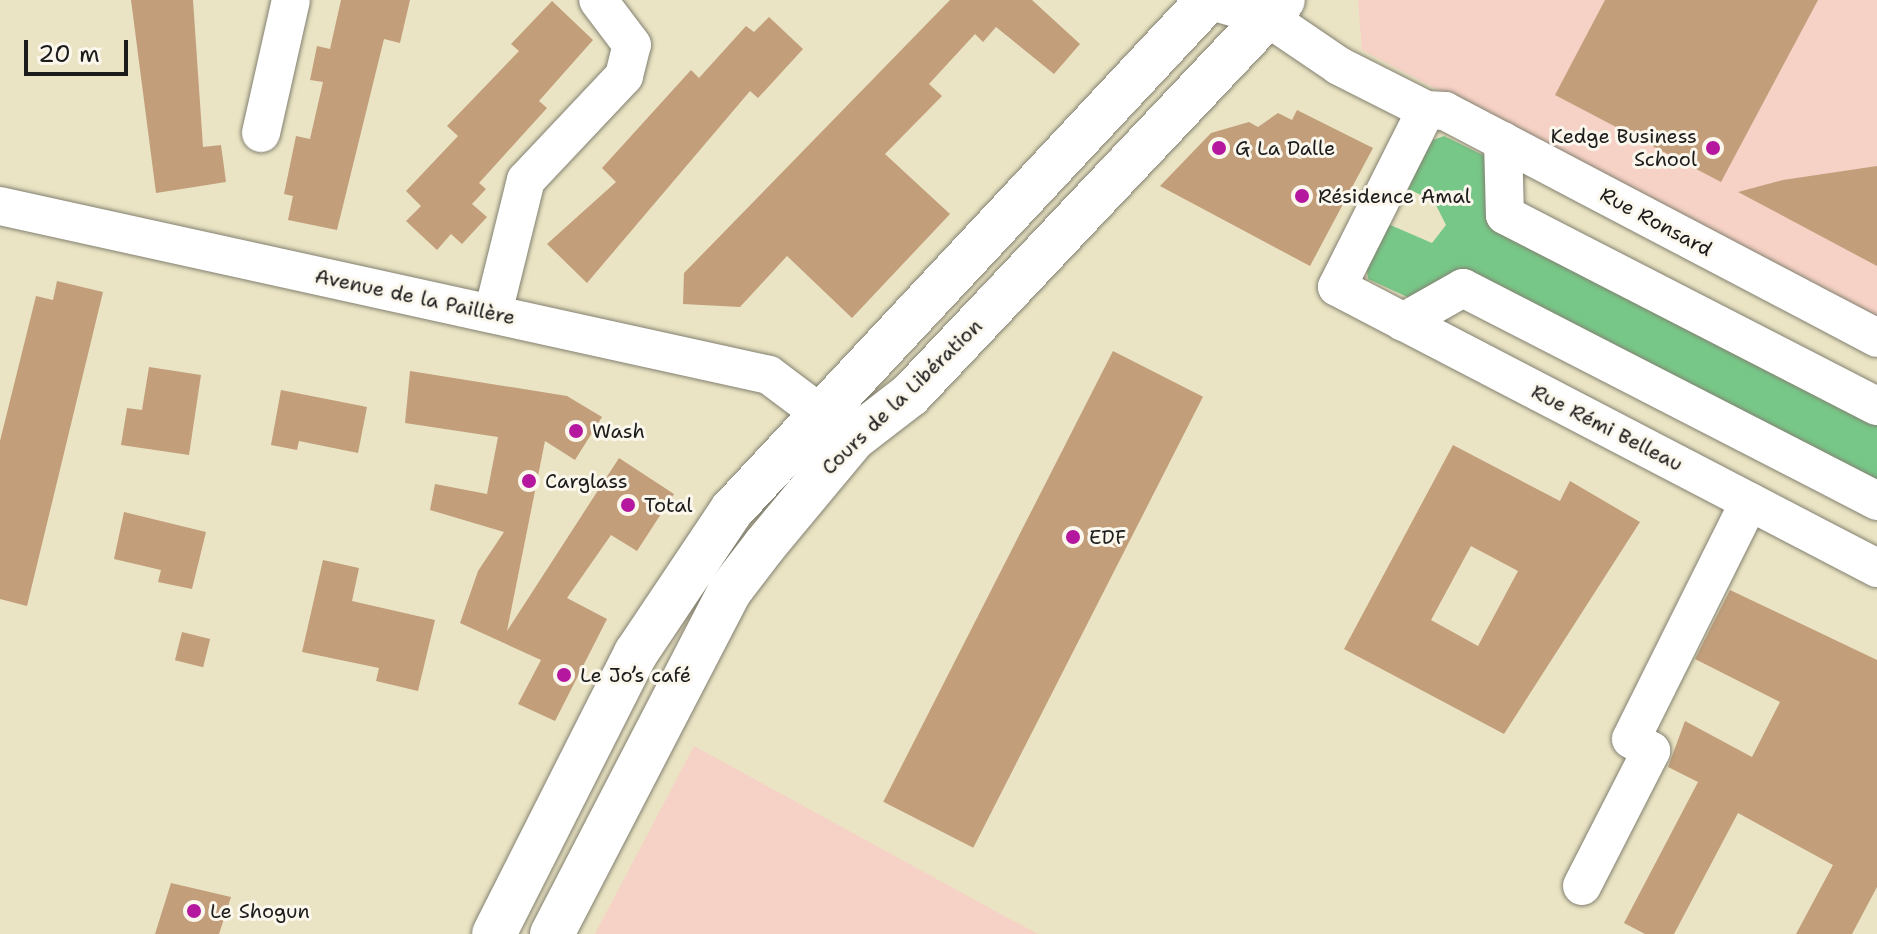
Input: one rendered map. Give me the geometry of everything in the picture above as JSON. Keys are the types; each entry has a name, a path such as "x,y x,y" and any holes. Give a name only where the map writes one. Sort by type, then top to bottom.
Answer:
{"main road":[{"path":"969,333 1002,258 1197,46 1210,19 1208,0"},
{"path":"494,934 648,632 731,511 819,410 1208,0"},
{"name":"Cours de la Libération","path":"552,934 729,592 853,439 910,395 1275,6"}],"street":[{"path":"261,133 291,0"},
{"path":"493,313 526,180 624,76 632,45 598,0"},
{"path":"1208,0 1275,6"},
{"name":"Rue Ronsard","path":"1275,6 1309,49 1426,110 1445,111 1877,338"},
{"name":"Rue Rémi Belleau","path":"1426,110 1337,287 1877,568"},
{"path":"1503,141 1505,215 1877,406"},
{"name":"Avenue de la Paillère","path":"0,206 769,375 819,410 853,439"},
{"path":"1403,322 1463,288 1877,501"},
{"path":"1582,886 1651,751 1631,739 1749,502"}],"shaded area":[{"name":"Kedge Business School","path":"1358,0 1877,0 1877,321 1362,50"},
{"path":"694,746 1006,917 1038,934 595,934"}],"green space":[{"path":"1444,136 1487,157 1489,219 1877,419 1877,487 1460,272 1414,300 1368,279 1366,264 1388,224 1432,243 1446,225 1434,201 1406,188 1433,140"}],"building":[{"path":"131,0 193,0 203,147 221,145 226,182 156,193"},
{"path":"341,0 410,0 400,43 384,39 337,230 288,220 293,196 284,194 296,136 310,139 323,82 310,80 317,46 330,49"},
{"path":"950,0 1032,0 1080,44 1054,74 996,27 983,42 975,34 929,84 942,96 885,154 950,214 852,318 787,256 740,307 683,304 684,273"},
{"path":"1605,0 1818,0 1721,182 1555,95"},
{"path":"552,1 593,40 539,101 547,108 479,183 486,189 472,204 487,217 462,244 451,234 437,250 406,221 421,206 406,191 458,136 447,126 519,51 511,44"},
{"path":"769,17 803,49 758,98 750,91 587,283 547,244 616,182 602,168 691,70 699,78 746,26 754,32"},
{"name":"Résidence Amal","path":"1297,110 1373,148 1310,266 1160,186 1211,133 1249,122 1258,127 1278,113 1292,120"},
{"path":"1877,166 1877,266 1738,192 1783,180"},
{"path":"57,281 103,292 27,606 0,599 0,441 36,296 53,300"},
{"name":"EDF","path":"1113,351 1203,397 973,848 883,802"},
{"path":"149,367 201,375 189,455 121,445 127,408 142,410"},
{"path":"410,371 567,396 602,417 575,460 545,441 507,631 619,458 674,494 637,551 611,535 567,598 607,619 555,721 518,704 541,660 460,623 478,571 504,532 430,510 435,484 487,494 498,437 405,423"},
{"path":"281,390 367,407 358,453 299,441 297,450 271,445"},
{"path":"1453,445 1560,501 1570,481 1640,522 1504,734 1344,649","holes":["1471,546 1518,571 1478,646 1431,620"]},
{"path":"124,512 206,532 192,589 158,582 161,570 114,559"},
{"path":"323,560 359,568 352,601 435,620 418,691 376,681 379,668 302,652"},
{"path":"1730,590 1877,660 1877,887 1852,934 1796,934 1833,865 1738,813 1674,934 1645,934 1624,923 1698,782 1668,767 1685,721 1752,757 1780,702 1695,659"},
{"path":"182,632 210,639 203,667 175,660"},
{"name":"Le Shogun","path":"171,883 231,897 219,934 155,934"}],"place":[{"name":"G La Dalle","path":"1219,148"},
{"name":"Kedge Business School","path":"1713,148"},
{"name":"Résidence Amal","path":"1302,196"},
{"name":"Wash","path":"576,431"},
{"name":"Carglass","path":"529,481"},
{"name":"Total","path":"628,505"},
{"name":"EDF","path":"1073,537"},
{"name":"Le Jo’s café","path":"564,675"},
{"name":"Le Shogun","path":"194,911"}]}
